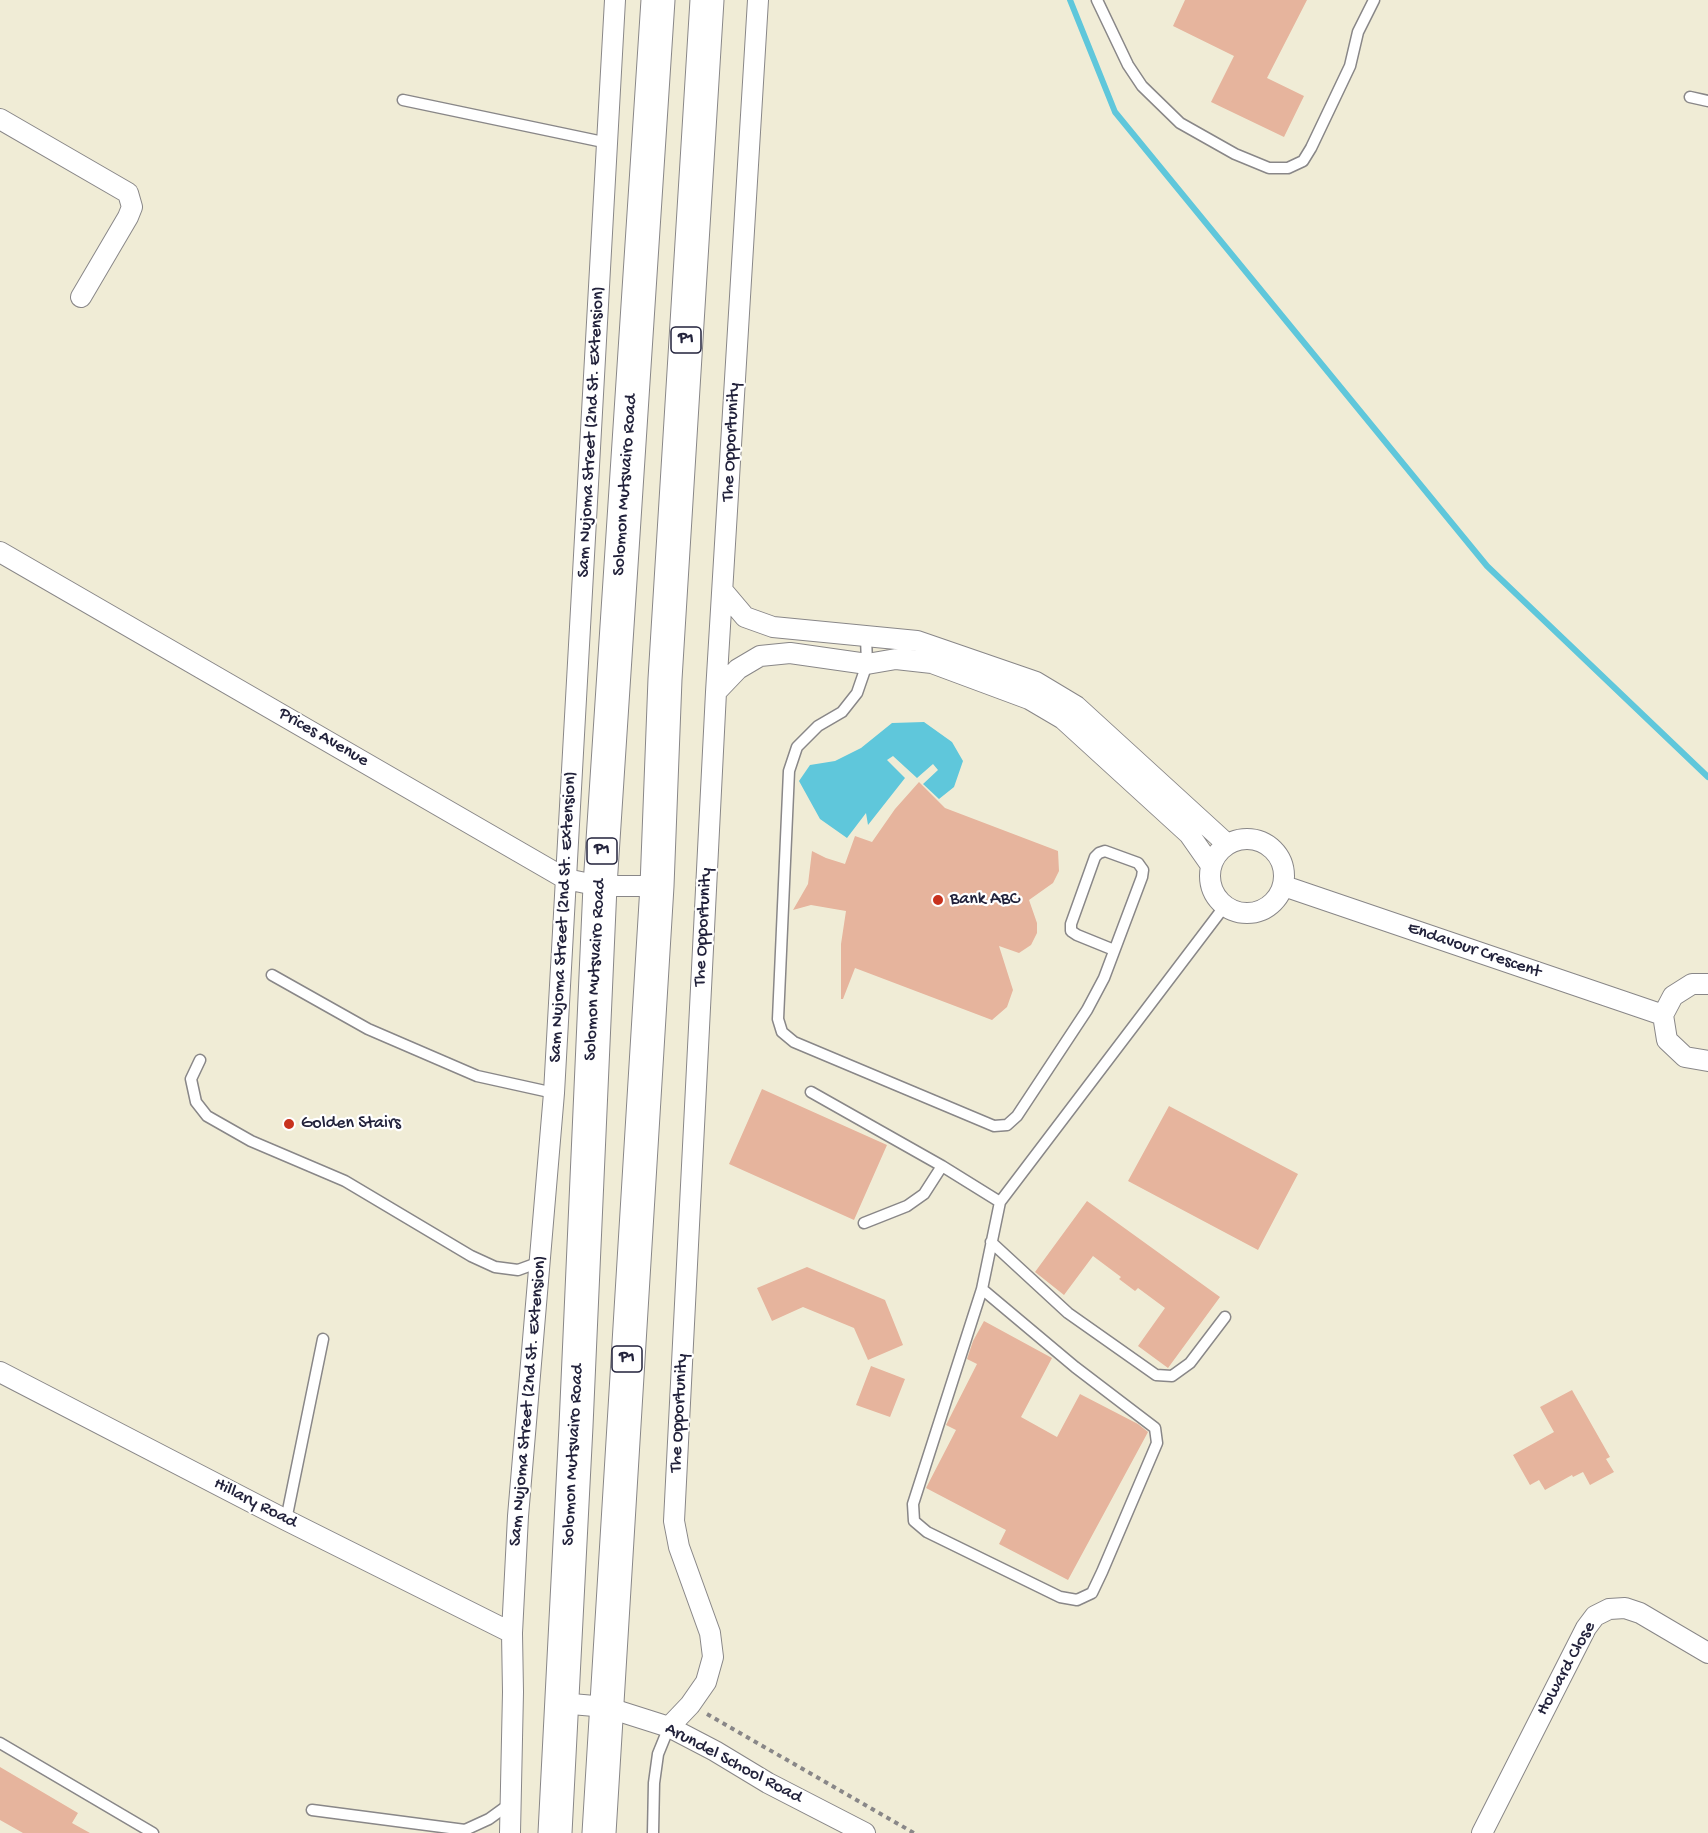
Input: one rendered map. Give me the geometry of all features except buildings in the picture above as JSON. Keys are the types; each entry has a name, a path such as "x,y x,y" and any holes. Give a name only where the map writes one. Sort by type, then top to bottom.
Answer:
{"highway":[{"name":"Solomon Mutsvairo Road","path":"555,1833 600,885 658,0"},
{"name":"P1","path":"599,1833 657,886 665,679 707,0"}],"street":[{"name":"Sam Nujoma Street (2nd St. Extension)","path":"510,1833 512,1633 518,1516 554,1093 615,0"},
{"name":"The Opportunity","path":"669,1727 690,1705 705,1682 713,1657 710,1633 679,1547 674,1521 716,692 758,0"},
{"path":"0,119 128,193 132,207 128,217 81,297"},
{"name":"Prices Avenue","path":"0,552 566,879 600,885 657,886"},
{"path":"723,591 745,617 774,627 917,641 1036,682 1076,706 1227,844"},
{"path":"716,692 738,669 760,656 790,653 867,664 896,658 932,663 1029,699 1063,719 1189,834 1210,864 1210,887 1224,907 1247,914 1263,909 1270,906 1284,886 1283,864 1270,846 1248,838 1227,844 1210,864"},
{"name":"Endavour Crescent","path":"1284,886 1663,1016"},
{"path":"1708,984 1692,984 1673,996 1663,1016 1667,1040 1685,1057 1708,1061"},
{"name":"Hillary Road","path":"0,1372 286,1520 512,1633"},
{"name":"Howard Close","path":"1482,1833 1586,1628 1595,1616 1609,1609 1625,1608 1640,1613 1708,1653"},
{"name":"Arundel School Road","path":"560,1703 606,1707 669,1727 768,1783 865,1833"}],"lane":[{"path":"1097,0 1128,66 1142,86 1180,123 1235,154 1269,168 1288,168 1303,161 1350,66 1358,32 1374,0"},
{"path":"1690,97 1708,101"},
{"path":"403,100 608,142"},
{"path":"866,637 867,664 857,693 842,712 818,726 797,747 789,771 778,1019 782,1032 794,1042 994,1126 1007,1125 1017,1116 1087,1010 1104,978 1142,877 1143,870 1138,863 1105,851 1095,857 1071,924 1071,931 1114,950"},
{"path":"982,1289 1076,1367 1155,1428 1157,1443 1102,1572 1092,1593 1077,1600 1060,1597 927,1532 914,1521 913,1503 982,1289 1000,1202 1224,907"},
{"path":"272,975 369,1029 477,1076 554,1093"},
{"path":"200,1059 191,1078 196,1102 207,1116 250,1141 345,1181 471,1256 495,1266 518,1270 540,1262"},
{"path":"811,1092 942,1166 1000,1202"},
{"path":"864,1223 907,1206 924,1194 942,1166"},
{"path":"991,1242 1068,1313 1156,1375 1172,1376 1190,1363 1225,1317"},
{"path":"286,1520 323,1339"},
{"name":"The Opportunity","path":"653,1833 654,1783 658,1754 669,1727"},
{"path":"0,1743 153,1833"},
{"path":"312,1810 465,1830 489,1819 511,1803"}],"path":[{"path":"690,1705 914,1833"}],"water":[{"path":"924,722 952,742 963,761 954,787 939,799 923,784 938,770 933,764 917,778 893,756 887,760 905,778 868,825 866,813 847,838 820,819 799,781 810,765 835,761 861,748 892,723"}],"waterway":[{"path":"1070,0 1115,112 1487,566 1708,777"}],"place":[{"name":"Bank ABC","path":"938,900"},
{"name":"Golden Stairs","path":"289,1124"}]}
